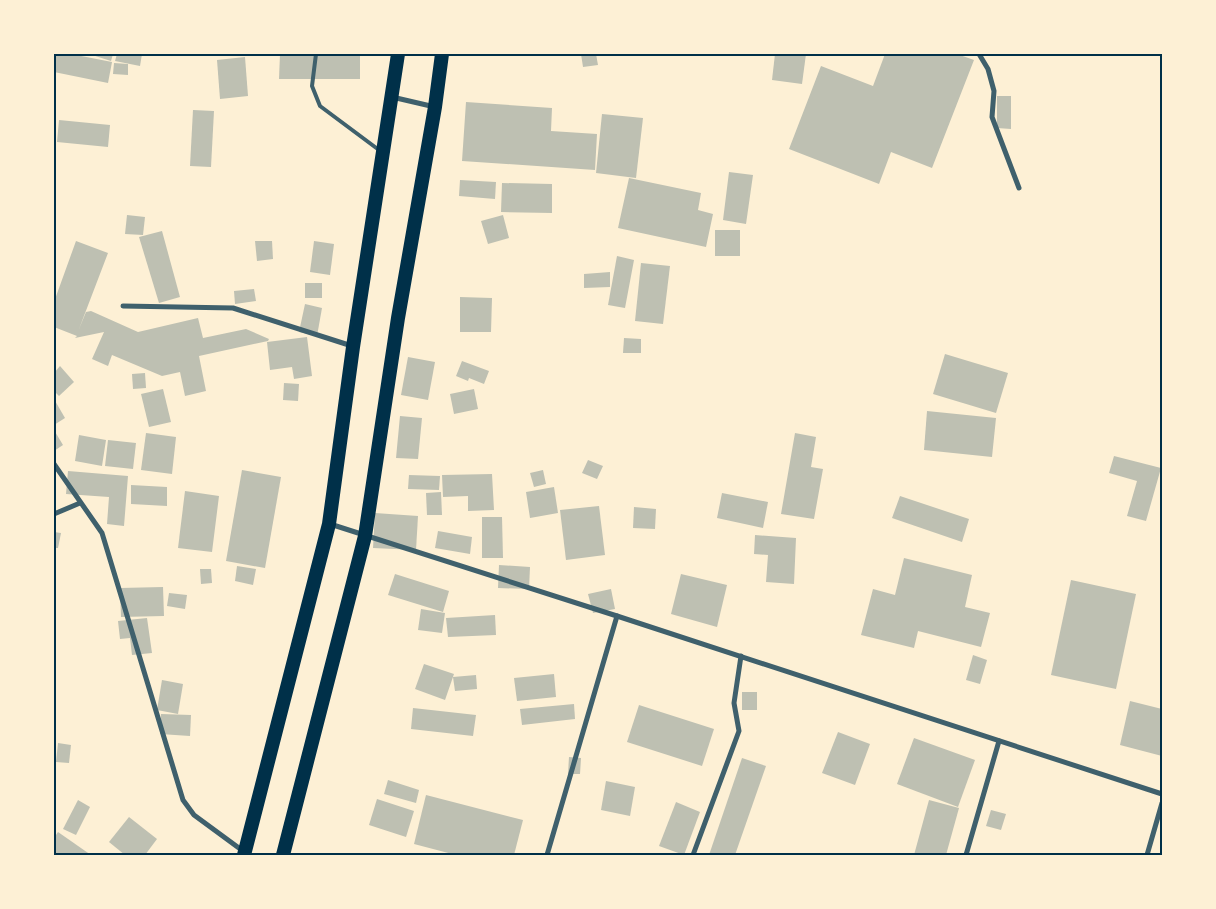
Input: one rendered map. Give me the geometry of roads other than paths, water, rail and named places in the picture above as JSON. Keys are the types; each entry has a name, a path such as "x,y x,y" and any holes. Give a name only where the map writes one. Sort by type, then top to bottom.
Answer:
{"highway":[{"path":"244,854 329,524 352,346 398,54"},
{"path":"283,855 365,536 398,318 435,107 442,54"}],"street":[{"path":"979,54 988,69 994,91 992,117 1019,188"},
{"path":"392,97 435,107"},
{"path":"123,306 232,308 352,346"},
{"path":"54,464 102,533 183,800 194,815 244,854"},
{"path":"54,514 80,503"},
{"path":"329,524 618,616 1162,794"},
{"path":"547,855 618,616"},
{"path":"693,855 739,731 734,703 741,656"},
{"path":"966,855 999,741"},
{"path":"1146,855 1162,803"}],"lane":[{"path":"316,54 312,86 320,106 383,153"}]}
